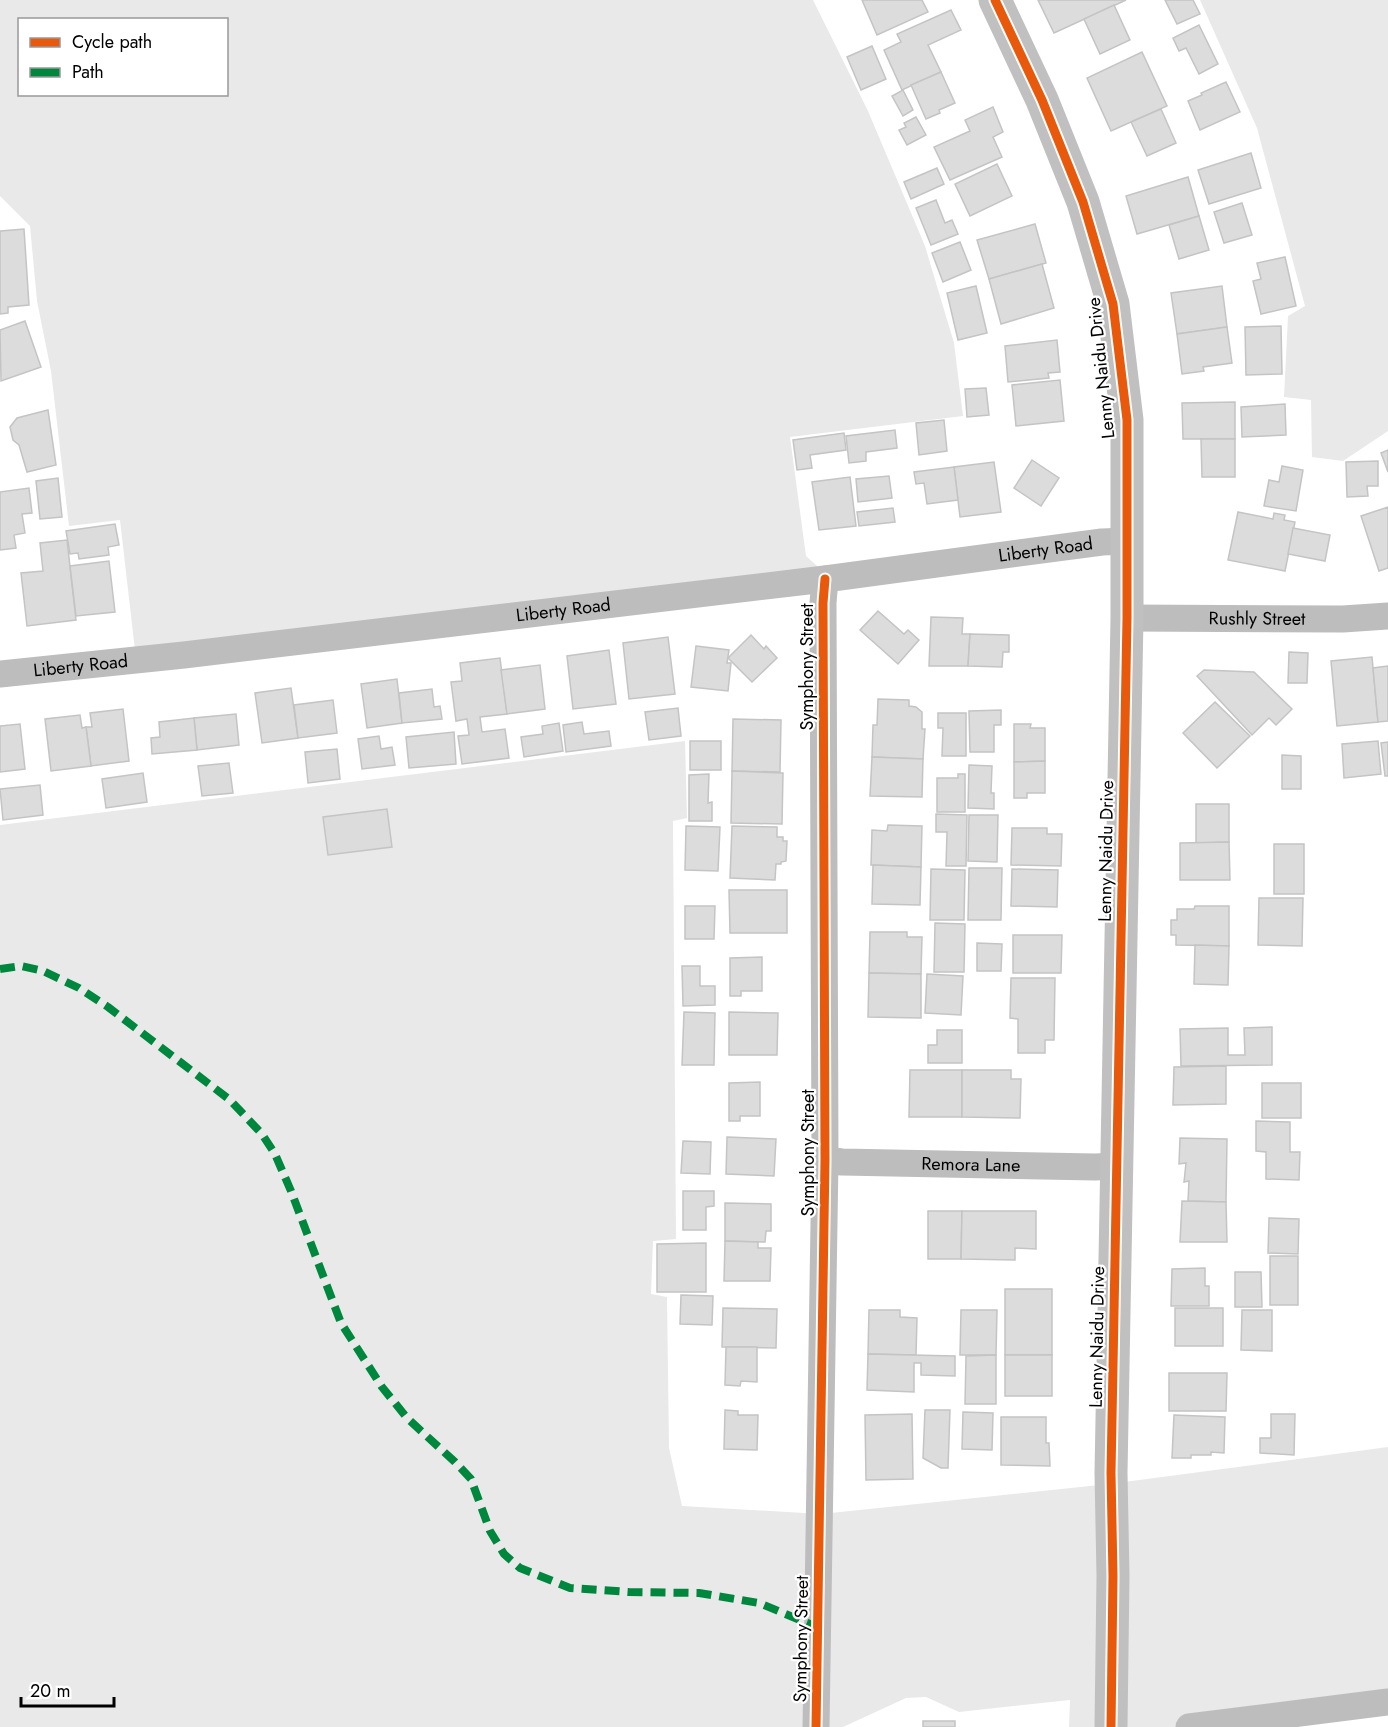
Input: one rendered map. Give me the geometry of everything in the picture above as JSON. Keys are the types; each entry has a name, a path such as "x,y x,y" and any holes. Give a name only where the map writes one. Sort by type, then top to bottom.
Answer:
{"street":[{"name":"Lenny Naidu Drive","path":"995,0 1042,100 1083,202 1111,296 1127,420 1127,618 1111,1473 1113,1576 1111,1727"},
{"name":"Liberty Road","path":"0,674 184,655 825,579 1102,542 1127,541"},
{"name":"Symphony Street","path":"816,1727 825,1160 823,603 825,579"},
{"name":"Rushly Street","path":"1127,618 1343,619 1388,616"},
{"name":"Remora Lane","path":"825,1160 1072,1167 1116,1166"},
{"path":"1189,1727 1388,1702"}],"shaded area":[{"path":"0,0 813,0 868,111 925,246 954,343 963,416 790,437 806,556 827,575 136,659 120,520 69,526 51,371 37,301 30,226 0,196"},
{"path":"1200,0 1388,0 1388,431 1343,461 1312,457 1311,400 1284,397 1288,316 1305,306 1257,128"},
{"path":"685,741 687,818 673,821 676,1239 653,1241 651,1294 667,1297 669,1448 682,1506 821,1514 1109,1484 1388,1447 1388,1701 1181,1727 1069,1727 1070,1700 959,1712 926,1697 906,1698 843,1727 0,1727 0,825"}],"building":[{"path":"862,0 922,0 928,12 877,35"},
{"path":"1038,0 1126,0 1054,33"},
{"path":"1165,0 1193,0 1200,14 1177,24"},
{"path":"1114,5 1130,40 1100,54 1084,19"},
{"path":"951,10 961,30 928,45 941,72 902,90 884,50 901,42 897,34"},
{"path":"1199,25 1218,64 1199,74 1186,48 1179,51 1173,38"},
{"path":"872,46 886,79 861,90 847,57"},
{"path":"1142,52 1167,106 1111,131 1087,78"},
{"path":"941,72 955,103 926,119 911,85"},
{"path":"1226,82 1240,112 1200,130 1188,101"},
{"path":"903,90 913,110 903,116 892,96"},
{"path":"993,107 1003,132 993,137 1002,157 950,180 934,147 970,131 965,120"},
{"path":"1161,109 1176,143 1147,156 1131,122"},
{"path":"916,117 926,135 907,145 899,130 906,127 904,123"},
{"path":"1251,153 1261,188 1209,204 1198,170"},
{"path":"997,164 1012,196 970,216 955,184"},
{"path":"937,168 944,184 911,199 904,182"},
{"path":"1188,177 1199,216 1137,234 1126,196"},
{"path":"936,200 945,223 952,220 958,234 931,245 916,208"},
{"path":"1242,203 1252,235 1224,243 1214,212"},
{"path":"1199,216 1209,250 1179,259 1169,225"},
{"path":"1035,224 1046,263 989,279 977,240"},
{"path":"24,229 29,305 8,307 8,313 0,314 0,231"},
{"path":"960,242 971,270 943,282 932,253"},
{"path":"1285,257 1296,306 1261,314 1253,281 1261,279 1257,263"},
{"path":"1042,264 1054,308 1001,324 989,279"},
{"path":"976,286 987,333 958,340 947,293"},
{"path":"1222,286 1227,327 1177,334 1171,293"},
{"path":"25,321 41,367 1,381 0,330"},
{"path":"1281,326 1282,374 1246,375 1245,327"},
{"path":"1227,327 1232,363 1203,367 1204,371 1182,374 1177,334"},
{"path":"1057,340 1060,372 1048,373 1049,378 1008,382 1005,346"},
{"path":"1060,380 1064,421 1016,426 1012,385"},
{"path":"986,388 989,415 967,417 965,389"},
{"path":"1235,402 1235,439 1183,439 1182,403"},
{"path":"1285,404 1286,435 1242,437 1241,407"},
{"path":"48,410 56,465 27,472 19,445 13,440 10,427 17,418"},
{"path":"944,420 947,451 919,455 916,423"},
{"path":"895,430 897,448 866,452 866,461 849,463 846,436"},
{"path":"844,433 846,450 810,455 812,468 797,470 793,440"},
{"path":"1201,439 1235,439 1235,477 1202,477"},
{"path":"1388,450 1388,472 1381,453"},
{"path":"1032,460 1059,478 1041,506 1014,488"},
{"path":"1378,461 1378,486 1367,486 1368,496 1347,497 1346,462"},
{"path":"994,462 1001,512 960,517 954,467"},
{"path":"1282,466 1303,470 1296,511 1264,506 1269,480 1279,482"},
{"path":"954,467 958,500 927,504 924,483 916,484 914,472"},
{"path":"889,476 892,498 858,502 856,479"},
{"path":"850,477 856,526 819,530 812,482"},
{"path":"58,478 62,517 40,519 36,481"},
{"path":"29,488 32,513 22,514 25,533 14,535 16,548 0,550 0,492"},
{"path":"1388,507 1388,568 1379,571 1361,516"},
{"path":"893,508 895,522 859,526 857,512"},
{"path":"1238,512 1273,519 1274,513 1285,515 1284,520 1295,522 1285,571 1228,560"},
{"path":"115,524 119,545 108,547 109,555 79,559 78,553 70,554 66,531"},
{"path":"1293,528 1330,535 1325,561 1288,554"},
{"path":"67,540 76,620 27,626 21,573 43,571 40,543"},
{"path":"109,561 115,612 76,616 70,566"},
{"path":"878,611 904,634 908,630 919,640 898,664 860,630"},
{"path":"931,617 963,618 962,634 970,634 968,666 929,666"},
{"path":"970,634 1009,635 1009,652 1003,652 1002,667 968,666"},
{"path":"751,635 764,649 766,646 777,658 752,682 728,658"},
{"path":"668,637 675,694 629,699 623,643"},
{"path":"696,646 729,650 727,663 731,663 728,691 691,687"},
{"path":"609,650 616,704 573,709 567,656"},
{"path":"1289,652 1308,653 1307,683 1288,683"},
{"path":"1372,657 1378,722 1337,726 1331,661"},
{"path":"500,658 507,714 480,717 482,732 505,729 509,758 462,764 458,736 469,735 467,719 456,721 451,682 462,681 460,663"},
{"path":"540,665 545,709 507,714 501,670"},
{"path":"1388,666 1388,721 1378,722 1373,668"},
{"path":"1204,670 1254,672 1292,709 1276,725 1269,718 1252,735 1197,676"},
{"path":"397,679 402,723 367,728 361,684"},
{"path":"291,688 298,738 262,743 255,693"},
{"path":"432,689 434,707 440,706 442,719 402,723 399,693"},
{"path":"878,699 909,700 909,706 916,707 922,712 922,729 925,729 923,759 872,757 873,725 877,725"},
{"path":"333,700 337,733 298,738 294,705"},
{"path":"1215,702 1250,736 1217,768 1183,733"},
{"path":"678,708 681,736 649,740 645,712"},
{"path":"123,709 129,761 91,766 86,727 92,727 90,713"},
{"path":"1001,710 1001,725 994,725 994,752 970,752 969,711"},
{"path":"938,713 966,713 966,756 942,756 943,728 938,728"},
{"path":"236,714 239,745 197,750 194,718"},
{"path":"80,715 82,728 86,727 91,766 51,771 45,719"},
{"path":"194,718 197,750 152,754 151,738 160,737 159,722"},
{"path":"733,719 781,720 780,772 732,771"},
{"path":"582,722 584,734 609,731 611,746 566,752 563,725"},
{"path":"559,723 563,751 524,757 521,737 543,734 542,726"},
{"path":"20,724 25,769 0,772 0,726"},
{"path":"1014,724 1031,724 1030,728 1045,728 1045,761 1014,762"},
{"path":"454,732 456,764 409,768 406,737"},
{"path":"379,736 381,749 392,747 395,765 362,769 358,739"},
{"path":"690,741 721,741 721,770 690,770"},
{"path":"1378,741 1381,774 1344,778 1342,744"},
{"path":"1388,742 1388,776 1385,776 1381,743"},
{"path":"337,749 340,779 308,783 305,752"},
{"path":"1282,755 1301,756 1301,789 1282,789"},
{"path":"872,757 923,759 922,797 870,796"},
{"path":"1045,761 1045,793 1027,793 1027,798 1014,798 1014,762"},
{"path":"229,763 233,793 202,796 198,766"},
{"path":"969,765 992,766 991,793 994,793 994,809 968,808"},
{"path":"732,771 783,773 782,824 731,823"},
{"path":"143,773 147,802 106,808 102,779"},
{"path":"709,774 708,803 712,802 712,821 689,821 689,775"},
{"path":"958,774 965,774 965,812 937,812 937,778 958,778"},
{"path":"40,785 43,815 3,820 0,789"},
{"path":"1196,804 1229,804 1229,842 1196,843"},
{"path":"387,809 392,847 328,855 323,817"},
{"path":"936,814 967,815 966,866 946,866 947,832 936,832"},
{"path":"969,815 998,815 997,862 968,861"},
{"path":"888,825 922,826 921,867 871,865 872,830 887,831"},
{"path":"686,826 720,827 718,871 685,870"},
{"path":"732,826 777,827 777,837 783,837 783,841 787,841 786,861 776,864 775,880 730,878"},
{"path":"1012,828 1047,828 1047,834 1062,834 1061,866 1011,865"},
{"path":"1229,842 1230,880 1180,880 1180,843"},
{"path":"1274,844 1304,844 1304,894 1274,894"},
{"path":"873,865 921,867 920,905 872,904"},
{"path":"969,868 1002,868 1001,920 968,920"},
{"path":"931,869 965,870 964,920 930,920"},
{"path":"1012,869 1058,870 1057,907 1011,906"},
{"path":"729,890 787,890 787,933 730,933"},
{"path":"1259,898 1303,898 1302,946 1258,945"},
{"path":"685,906 715,906 714,939 685,939"},
{"path":"1195,906 1229,906 1229,946 1176,945 1176,935 1171,935 1171,920 1177,920 1177,909 1194,909"},
{"path":"935,923 965,924 964,972 934,972"},
{"path":"870,932 907,932 907,937 922,937 921,974 869,973"},
{"path":"1013,935 1062,935 1061,973 1013,973"},
{"path":"977,943 1002,944 1001,971 977,971"},
{"path":"1195,945 1229,946 1228,985 1194,984"},
{"path":"762,957 762,991 741,991 741,996 730,996 730,958"},
{"path":"682,966 700,966 700,986 715,986 715,1005 683,1006"},
{"path":"869,973 921,974 921,1018 868,1017"},
{"path":"927,974 963,976 961,1015 925,1013"},
{"path":"1011,978 1055,978 1054,1040 1045,1040 1045,1053 1018,1053 1018,1019 1010,1018"},
{"path":"684,1012 715,1013 714,1065 682,1065"},
{"path":"729,1012 778,1013 777,1055 729,1055"},
{"path":"1272,1027 1272,1065 1181,1066 1180,1029 1228,1028 1228,1055 1245,1055 1244,1028"},
{"path":"937,1030 962,1030 962,1063 928,1063 928,1045 937,1045"},
{"path":"1226,1066 1226,1104 1173,1105 1174,1067"},
{"path":"910,1070 962,1070 962,1117 909,1117"},
{"path":"962,1070 1011,1070 1011,1079 1021,1079 1020,1118 962,1117"},
{"path":"760,1082 760,1116 740,1116 740,1121 729,1121 729,1083"},
{"path":"1262,1083 1301,1083 1301,1118 1262,1118"},
{"path":"1256,1121 1290,1122 1290,1152 1300,1152 1299,1180 1266,1179 1266,1152 1256,1151"},
{"path":"727,1137 776,1139 774,1176 726,1174"},
{"path":"1180,1138 1227,1139 1226,1202 1188,1201 1189,1181 1184,1182 1186,1163 1179,1164"},
{"path":"683,1141 711,1142 710,1174 681,1173"},
{"path":"683,1191 714,1191 714,1206 706,1207 706,1230 683,1230"},
{"path":"1182,1201 1226,1202 1227,1242 1180,1242"},
{"path":"725,1203 771,1204 771,1231 766,1231 765,1242 725,1241"},
{"path":"928,1211 962,1211 961,1259 928,1259"},
{"path":"962,1211 1036,1211 1036,1249 1015,1248 1015,1260 961,1259"},
{"path":"1269,1218 1299,1219 1298,1254 1268,1253"},
{"path":"725,1241 758,1242 758,1248 771,1248 770,1281 724,1281"},
{"path":"706,1243 706,1292 657,1292 657,1244"},
{"path":"1270,1256 1298,1256 1298,1305 1270,1305"},
{"path":"1205,1268 1205,1286 1209,1286 1209,1306 1171,1306 1172,1269"},
{"path":"1235,1272 1261,1272 1262,1307 1235,1307"},
{"path":"1005,1289 1052,1289 1052,1355 1005,1355"},
{"path":"681,1295 713,1296 712,1325 680,1324"},
{"path":"723,1308 777,1309 776,1348 722,1347"},
{"path":"1175,1308 1223,1308 1223,1346 1175,1346"},
{"path":"869,1310 900,1310 900,1317 917,1318 916,1355 868,1354"},
{"path":"961,1310 997,1310 996,1355 960,1355"},
{"path":"1242,1310 1272,1310 1272,1351 1241,1350"},
{"path":"726,1347 757,1347 757,1382 741,1381 740,1386 725,1385"},
{"path":"868,1354 955,1356 955,1376 921,1375 921,1363 914,1363 914,1392 867,1390"},
{"path":"996,1355 996,1404 965,1404 966,1356"},
{"path":"1005,1355 1052,1355 1052,1396 1005,1396"},
{"path":"1169,1373 1227,1373 1226,1411 1169,1411"},
{"path":"725,1410 738,1411 738,1415 758,1415 757,1450 724,1449"},
{"path":"925,1410 950,1410 948,1468 941,1468 923,1458"},
{"path":"963,1412 993,1413 992,1450 962,1449"},
{"path":"912,1414 913,1479 866,1480 865,1415"},
{"path":"1271,1414 1295,1414 1294,1455 1260,1453 1260,1438 1271,1438"},
{"path":"1174,1415 1225,1417 1224,1453 1211,1452 1211,1455 1172,1458"},
{"path":"1001,1417 1046,1417 1046,1443 1049,1443 1050,1466 1001,1465"},
{"path":"923,1721 955,1721 955,1727 923,1727"}],"marked path":[{"path":"0,969 21,966 43,971 79,988 108,1007 230,1100 262,1134 275,1154 291,1191 341,1323 382,1387 407,1418 471,1479 490,1531 504,1554 520,1568 570,1588 699,1593 759,1603 817,1627"}],"cycle path":[{"path":"995,0 1042,100 1083,202 1113,304 1127,420 1127,618 1111,1473 1113,1576 1111,1727"},
{"path":"816,1727 825,1160 823,603 825,579"}]}
